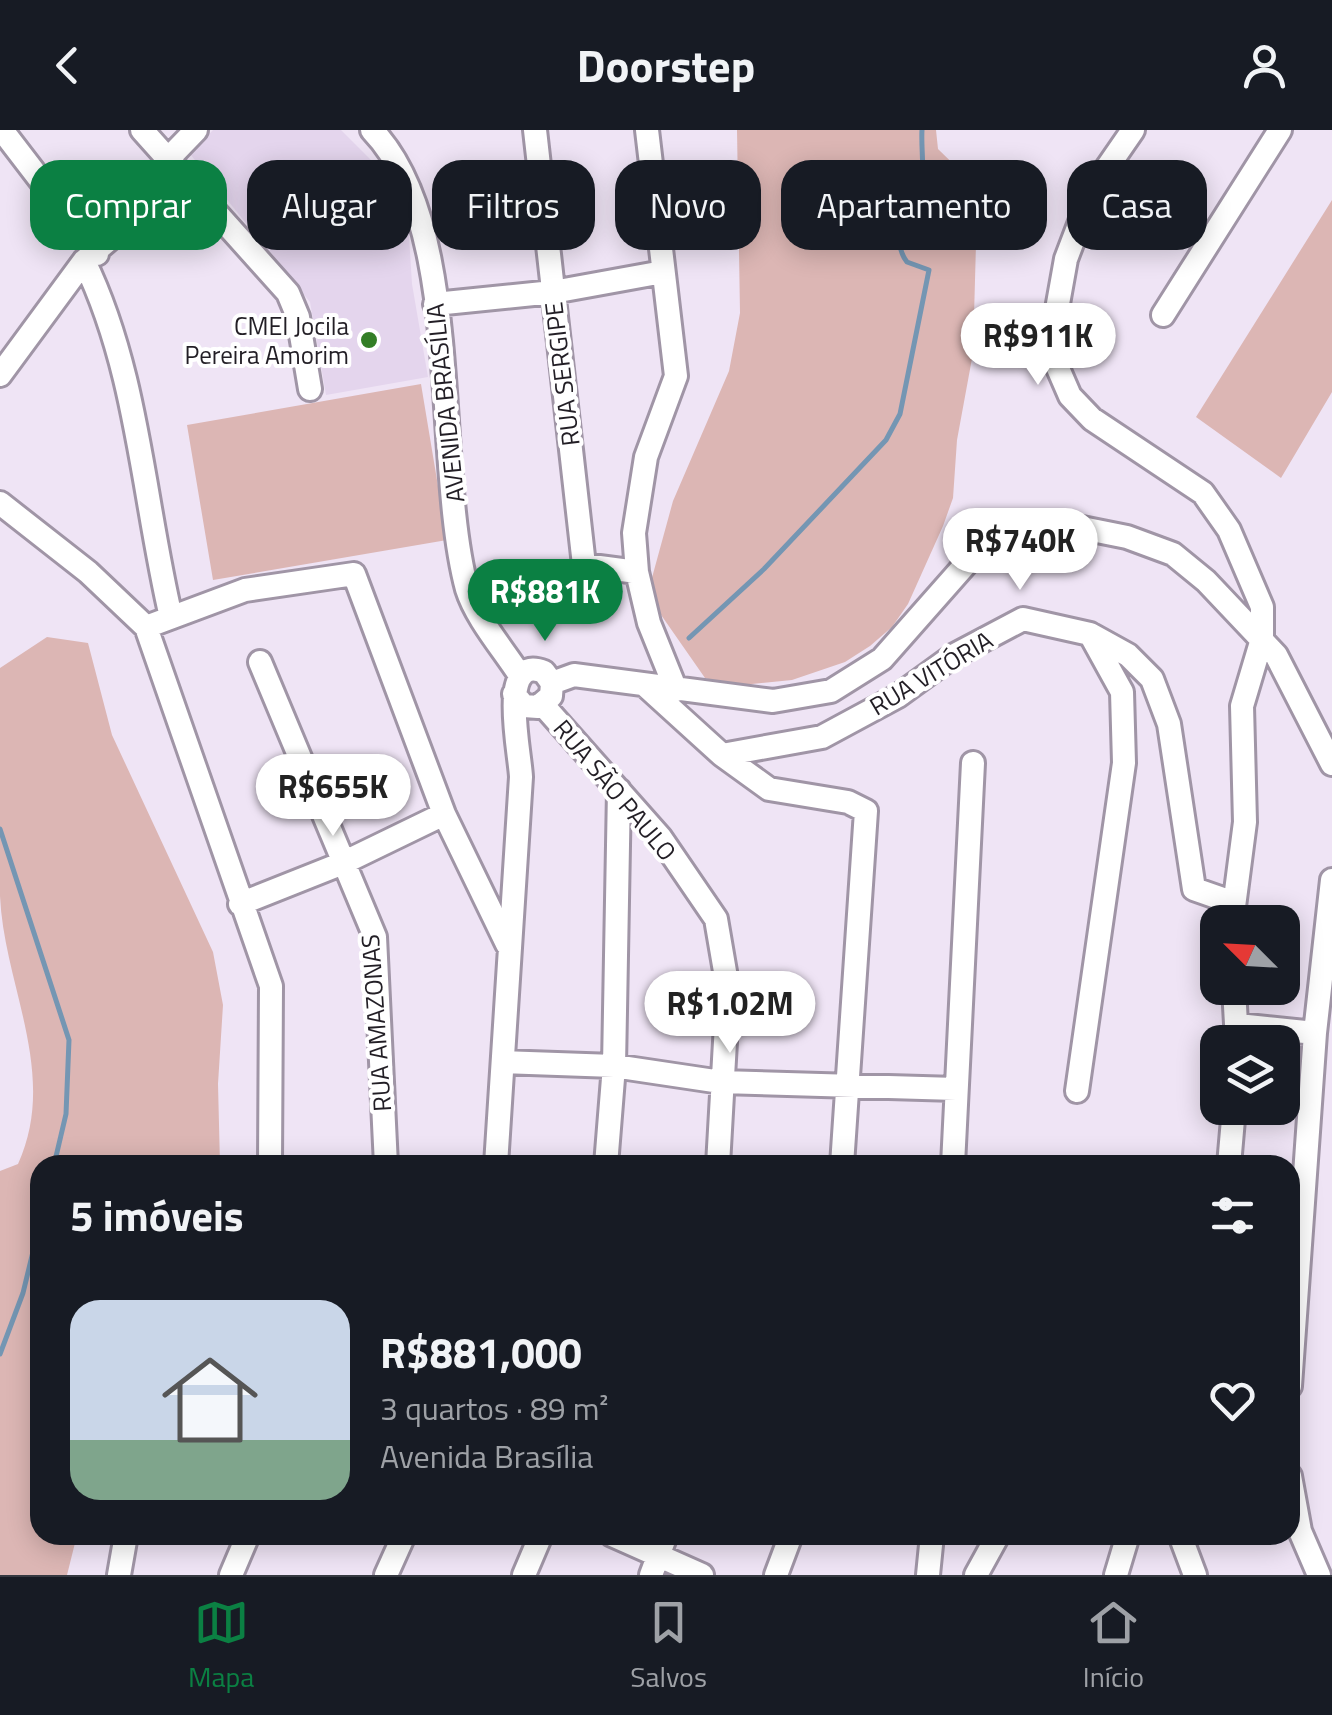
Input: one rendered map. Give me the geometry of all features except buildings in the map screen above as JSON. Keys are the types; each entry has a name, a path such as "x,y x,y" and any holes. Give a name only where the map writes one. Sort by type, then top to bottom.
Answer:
{"street":[{"path":"2,130 90,257 108,310 172,617"},
{"path":"142,130 168,160"},
{"path":"179,160 196,130"},
{"name":"AVENIDA BRASÍLIA","path":"372,130 404,172 416,206 435,304 468,594 517,684"},
{"name":"RUA SERGIPE","path":"535,130 584,565 637,572"},
{"path":"647,130 676,376 674,390 654,425 637,490 637,572 649,623 676,690"},
{"path":"1132,130 1093,188 1066,259 1054,326 1057,366 1070,396 1092,420 1203,493 1228,530 1262,607 1262,639 1242,706 1245,822 1234,905"},
{"path":"1163,315 1280,130"},
{"path":"227,226 288,293 298,317 310,389"},
{"path":"2,367 97,250"},
{"path":"435,304 552,292 663,272"},
{"path":"63,293 108,310"},
{"path":"0,503 88,572 146,627 240,904 272,986 270,1155"},
{"path":"552,683 574,674 772,701 831,691 882,660 972,557 996,541 1031,528 1072,526 1126,537 1174,554 1262,639 1295,688 1332,764"},
{"path":"146,627 245,590 354,574 444,814 507,944"},
{"path":"1227,603 1242,599 1255,586"},
{"name":"RUA VITÓRIA","path":"722,755 822,737 898,696 953,656 1023,619 1090,634 1128,656 1152,679 1169,724 1194,890 1219,905"},
{"path":"1077,1091 1124,763 1122,692 1090,634"},
{"name":"RUA AMAZONAS","path":"260,662 375,937 386,1155"},
{"path":"517,684 538,669 552,683 551,696 541,706 521,777"},
{"path":"517,684 524,706 541,706"},
{"path":"497,1155 507,944 521,777 517,684"},
{"path":"646,686 722,755 769,789 848,802 866,812 843,1155"},
{"name":"RUA SÃO PAULO","path":"541,706 660,837 716,918 728,989 718,1155"},
{"path":"954,1155 973,763"},
{"path":"607,1155 614,1066 619,790"},
{"path":"240,904 343,864 444,814"},
{"path":"476,879 513,877"},
{"path":"1300,1243 1315,1032 1332,880"},
{"path":"1300,1032 1315,1032"},
{"path":"504,1062 614,1066 722,1082 956,1089"},
{"path":"1229,1155 1232,1125"},
{"path":"1300,1531 1319,1575"},
{"path":"119,1575 124,1545"},
{"path":"231,1575 244,1545"},
{"path":"386,1575 400,1545"},
{"path":"524,1575 537,1545"},
{"path":"635,1545 702,1575"},
{"path":"776,1575 786,1545"},
{"path":"928,1575 931,1545"},
{"path":"976,1575 992,1545"},
{"path":"1116,1575 1125,1545"},
{"path":"1184,1545 1195,1575"}],"shaded area":[{"path":"213,130 341,130 371,160 247,160 247,224 227,200 227,160 195,160 190,154"},
{"path":"737,130 936,130 938,149 949,160 781,160 781,250 976,250 973,353 957,440 953,498 908,604 892,627 845,662 792,680 733,686 705,678 659,612 650,585 673,501 729,371 740,313 739,250 761,250 761,160 737,160"},
{"path":"1332,200 1332,392 1281,478 1196,417"},
{"path":"268,250 410,250 428,377 326,395 310,302"},
{"path":"421,384 447,540 213,580 187,425"},
{"path":"47,637 88,643 112,735 213,952 223,1005 218,1084 220,1155 30,1155 30,1545 74,1545 67,1575 0,1575 0,1171 18,1164 29,1130 33,1097 26,1030 0,896 0,668"}],"waterway":[{"path":"689,638 764,569 886,440 900,414 929,270 907,262 900,241 922,178 922,130"},
{"path":"0,829 69,1040 66,1114 56,1155"},
{"path":"0,1354 30,1264"}],"place":[{"name":"CMEI Jocila Pereira Amorim","path":"369,340"}]}
